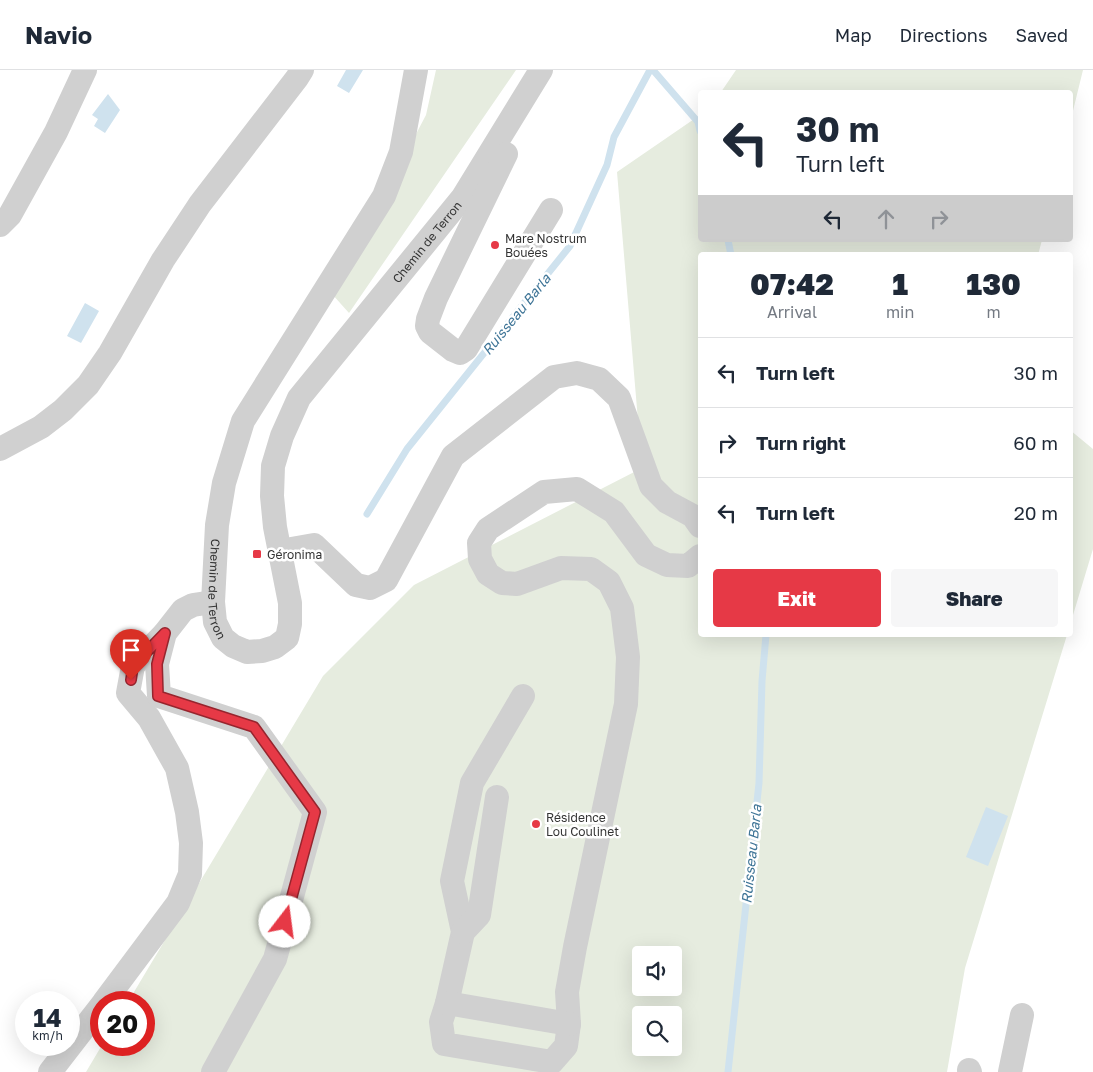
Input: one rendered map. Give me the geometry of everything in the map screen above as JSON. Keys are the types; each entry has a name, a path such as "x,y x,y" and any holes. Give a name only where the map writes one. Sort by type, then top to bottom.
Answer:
{"street":[{"path":"0,225 10,215 56,132 86,70"},
{"path":"0,450 42,428 88,385 110,352 163,260 200,204 302,70"},
{"name":"Chemin de Terron","path":"416,70 401,152 384,196 243,421 224,483 217,525 213,602 215,622 223,638 233,646 247,652 275,647 287,638 290,624 290,603 274,519 272,496 273,466 282,436 299,398 463,197 541,70"},
{"path":"512,117 516,126 516,133 436,298 428,319 430,332 453,350 460,353 466,349 551,210"},
{"path":"280,551 314,545 356,585 370,588 386,580 453,456 554,377 577,374 599,378 619,398 651,486 667,502 693,516 698,523"},
{"path":"523,696 472,783 452,881 463,932 441,1022 444,1044 552,1062 566,1046 569,1024 567,992 626,704 628,658 622,608 609,582 591,569 561,568 518,584 502,583 488,574 480,559 479,543 488,530 544,492 577,489 614,512 646,556 667,565 688,566 698,558"},
{"path":"112,991 178,903 190,874 191,843 187,812 177,768 149,718 128,693 133,666 165,633 183,610 193,605 213,602"},
{"path":"165,633 157,664 158,696 254,727 315,812 275,958 213,1072"},
{"path":"463,932 479,915 497,797"},
{"path":"447,1003 569,1024"},
{"path":"1010,1072 1022,1015"},
{"path":"50,1072 90,1020"}],"shaded area":[{"path":"436,70 516,70 349,313 332,294 426,115"},
{"path":"736,70 1083,70 1073,111 1073,90 722,90"},
{"path":"698,116 698,242 1041,242 1039,252 698,252 698,637 1066,637 965,968 947,1072 86,1072 95,1056 155,1056 155,991 135,991 323,676 414,585 642,468 617,172"},
{"path":"1073,432 1093,449 1093,549 1073,615"}],"water":[{"path":"346,70 363,70 349,93 337,86"},
{"path":"108,94 120,110 105,133 94,126 98,119 92,115"},
{"path":"85,303 99,311 81,343 67,336"},
{"path":"986,807 1008,816 988,866 966,857"}],"waterway":[{"name":"Ruisseau Barla","path":"367,514 407,449 570,246 607,165 614,137 650,70"},
{"name":"Ruisseau Barla","path":"653,70 698,122"},
{"name":"Ruisseau Barla","path":"728,242 730,252"},
{"name":"Ruisseau Barla","path":"728,1072 759,783 762,681 766,637"}],"place":[{"name":"Mare Nostrum Bouées","path":"495,245"},
{"name":"Géronima","path":"257,554"},
{"name":"Résidence Lou Coulinet","path":"536,824"}],"route":[{"path":"131,680 133,666 165,633 157,664 158,696 254,727 315,812 285,922"}]}
